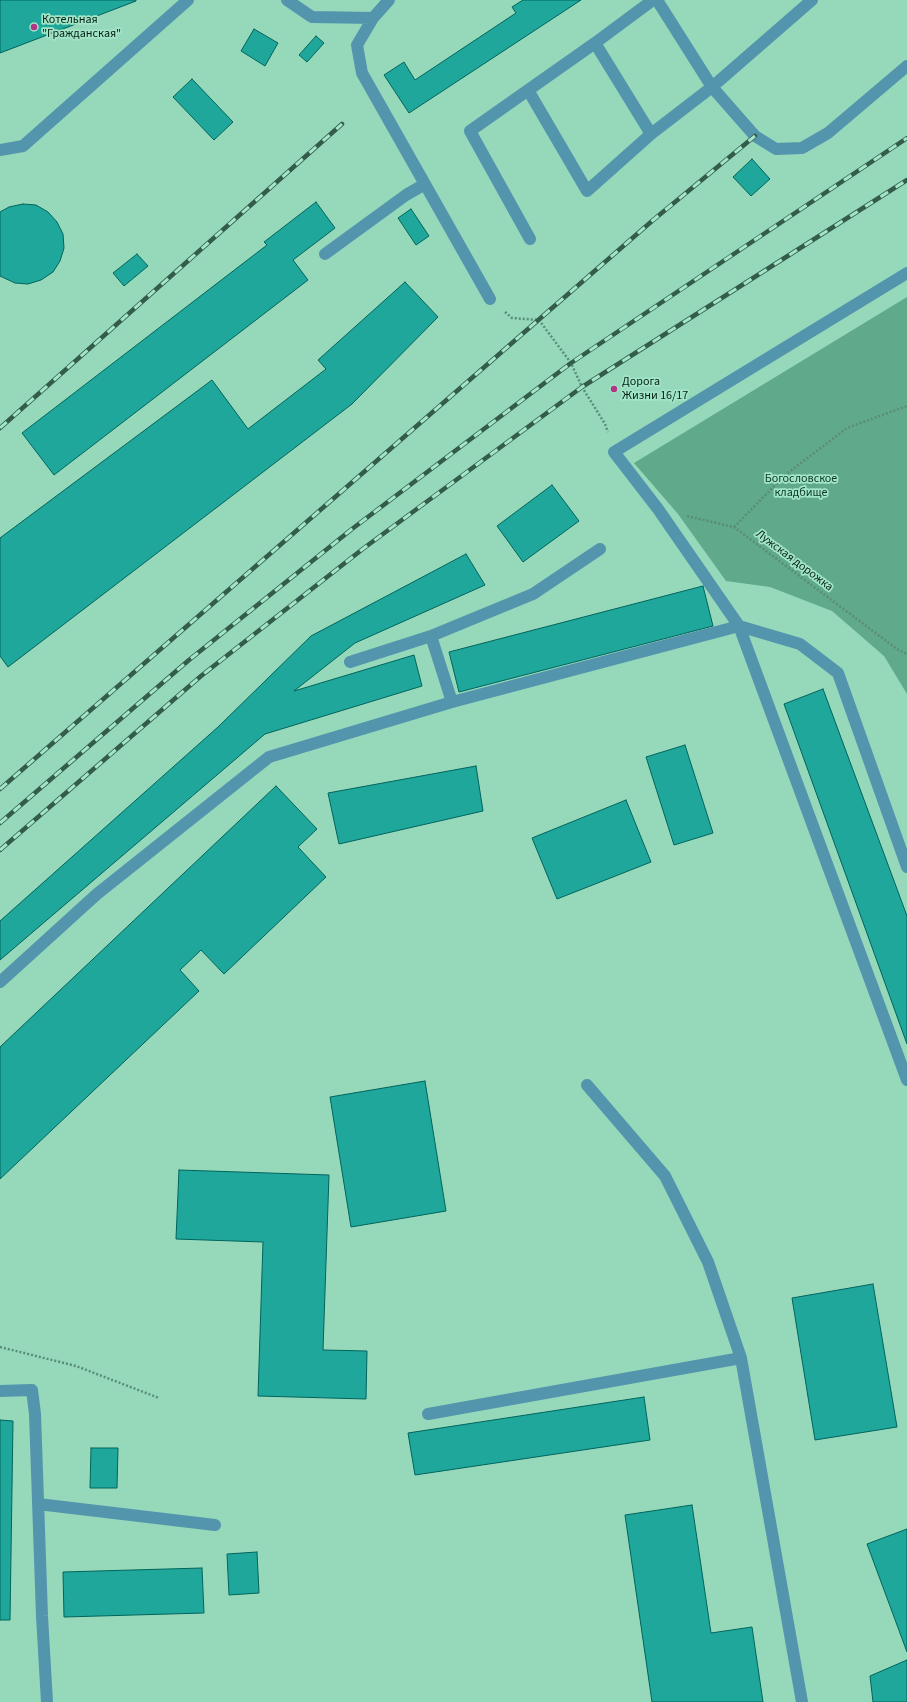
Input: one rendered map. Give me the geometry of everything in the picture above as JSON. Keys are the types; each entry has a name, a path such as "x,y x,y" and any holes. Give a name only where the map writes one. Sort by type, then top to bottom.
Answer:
{"lane":[{"path":"0,150 23,146 188,0"},
{"path":"286,0 312,17 373,18"},
{"path":"389,0 373,18 356,45 362,73 490,299"},
{"path":"530,239 470,131 595,43 653,0"},
{"path":"657,0 712,87 755,136 776,149 802,148 828,133 907,66"},
{"path":"528,90 587,191 651,134 712,87 812,0"},
{"path":"595,43 651,134"},
{"path":"325,254 406,195 425,184"},
{"path":"907,273 614,452 658,509 739,626 907,1080"},
{"path":"350,662 431,636 533,594 600,549"},
{"path":"0,982 97,894 269,757 452,702 739,626 800,644 838,673 907,867"},
{"path":"431,636 452,702"},
{"path":"587,1085 665,1176 708,1262 741,1358 802,1702"},
{"path":"428,1414 741,1358"},
{"path":"0,1391 32,1390 35,1414 47,1702"},
{"path":"38,1504 214,1525"}],"path":[{"path":"490,299 512,318 540,320 571,363 582,387 606,424 614,452"},
{"path":"734,528 785,475 847,428 907,406"},
{"name":"Лужская дорожка","path":"658,509 734,528 896,649 907,654"},
{"path":"0,1347 76,1366 159,1398"}],"green space":[{"name":"Богословское кладбище","path":"907,297 907,694 884,656 832,611 770,587 726,581 678,514 634,463"}],"building":[{"name":"Котельная \"Гражданская\"","path":"0,0 136,0 136,1 0,53"},
{"path":"523,0 581,0 409,113 384,75 404,62 415,80 516,13 512,7"},
{"path":"254,29 278,43 265,66 241,51"},
{"path":"316,36 324,43 307,62 299,55"},
{"path":"192,79 233,122 214,140 173,97"},
{"path":"752,159 770,179 751,196 733,177"},
{"path":"316,202 335,228 293,260 308,280 54,475 22,433 267,245 264,242"},
{"path":"23,204 36,205 48,212 57,222 63,234 64,248 60,261 53,272 41,280 28,284 15,283 0,276 0,212 9,207"},
{"path":"411,209 429,236 416,245 398,218"},
{"path":"137,254 148,266 124,286 113,273"},
{"path":"405,282 438,317 352,404 8,667 0,656 0,538 212,380 248,429 326,369 318,360"},
{"path":"552,485 579,521 523,562 497,526"},
{"path":"466,554 485,585 355,643 294,691 414,655 422,686 265,734 0,960 0,921 218,727 311,636"},
{"path":"703,586 713,626 459,692 449,652"},
{"path":"823,689 907,916 907,1044 784,704"},
{"path":"685,745 713,833 674,845 646,757"},
{"path":"476,766 483,811 339,844 328,793"},
{"path":"276,786 317,829 298,847 326,877 224,974 201,950 180,970 199,991 0,1179 0,1047"},
{"path":"626,800 651,862 557,899 532,838"},
{"path":"425,1081 446,1211 351,1227 330,1097"},
{"path":"179,1170 329,1175 323,1350 367,1351 366,1399 258,1396 263,1242 176,1239"},
{"path":"873,1284 897,1427 815,1440 792,1298"},
{"path":"644,1397 650,1440 415,1475 408,1433"},
{"path":"0,1420 13,1421 10,1620 0,1620"},
{"path":"91,1448 118,1448 117,1488 90,1488"},
{"path":"692,1505 711,1633 752,1627 763,1702 652,1702 625,1515"},
{"path":"907,1529 907,1652 867,1544"},
{"path":"257,1552 259,1593 229,1595 227,1554"},
{"path":"202,1568 204,1613 64,1617 63,1572"},
{"path":"907,1660 907,1702 873,1702 870,1676"}],"railway":[{"path":"0,428 342,124"},
{"path":"0,789 652,221 755,136"},
{"path":"0,823 189,660 352,529 571,363 907,138"},
{"path":"0,850 201,676 364,548 582,387 907,180"}],"place":[{"name":"Котельная \"Гражданская\"","path":"34,27"},
{"name":"Дорога Жизни 16/17","path":"614,389"}]}
